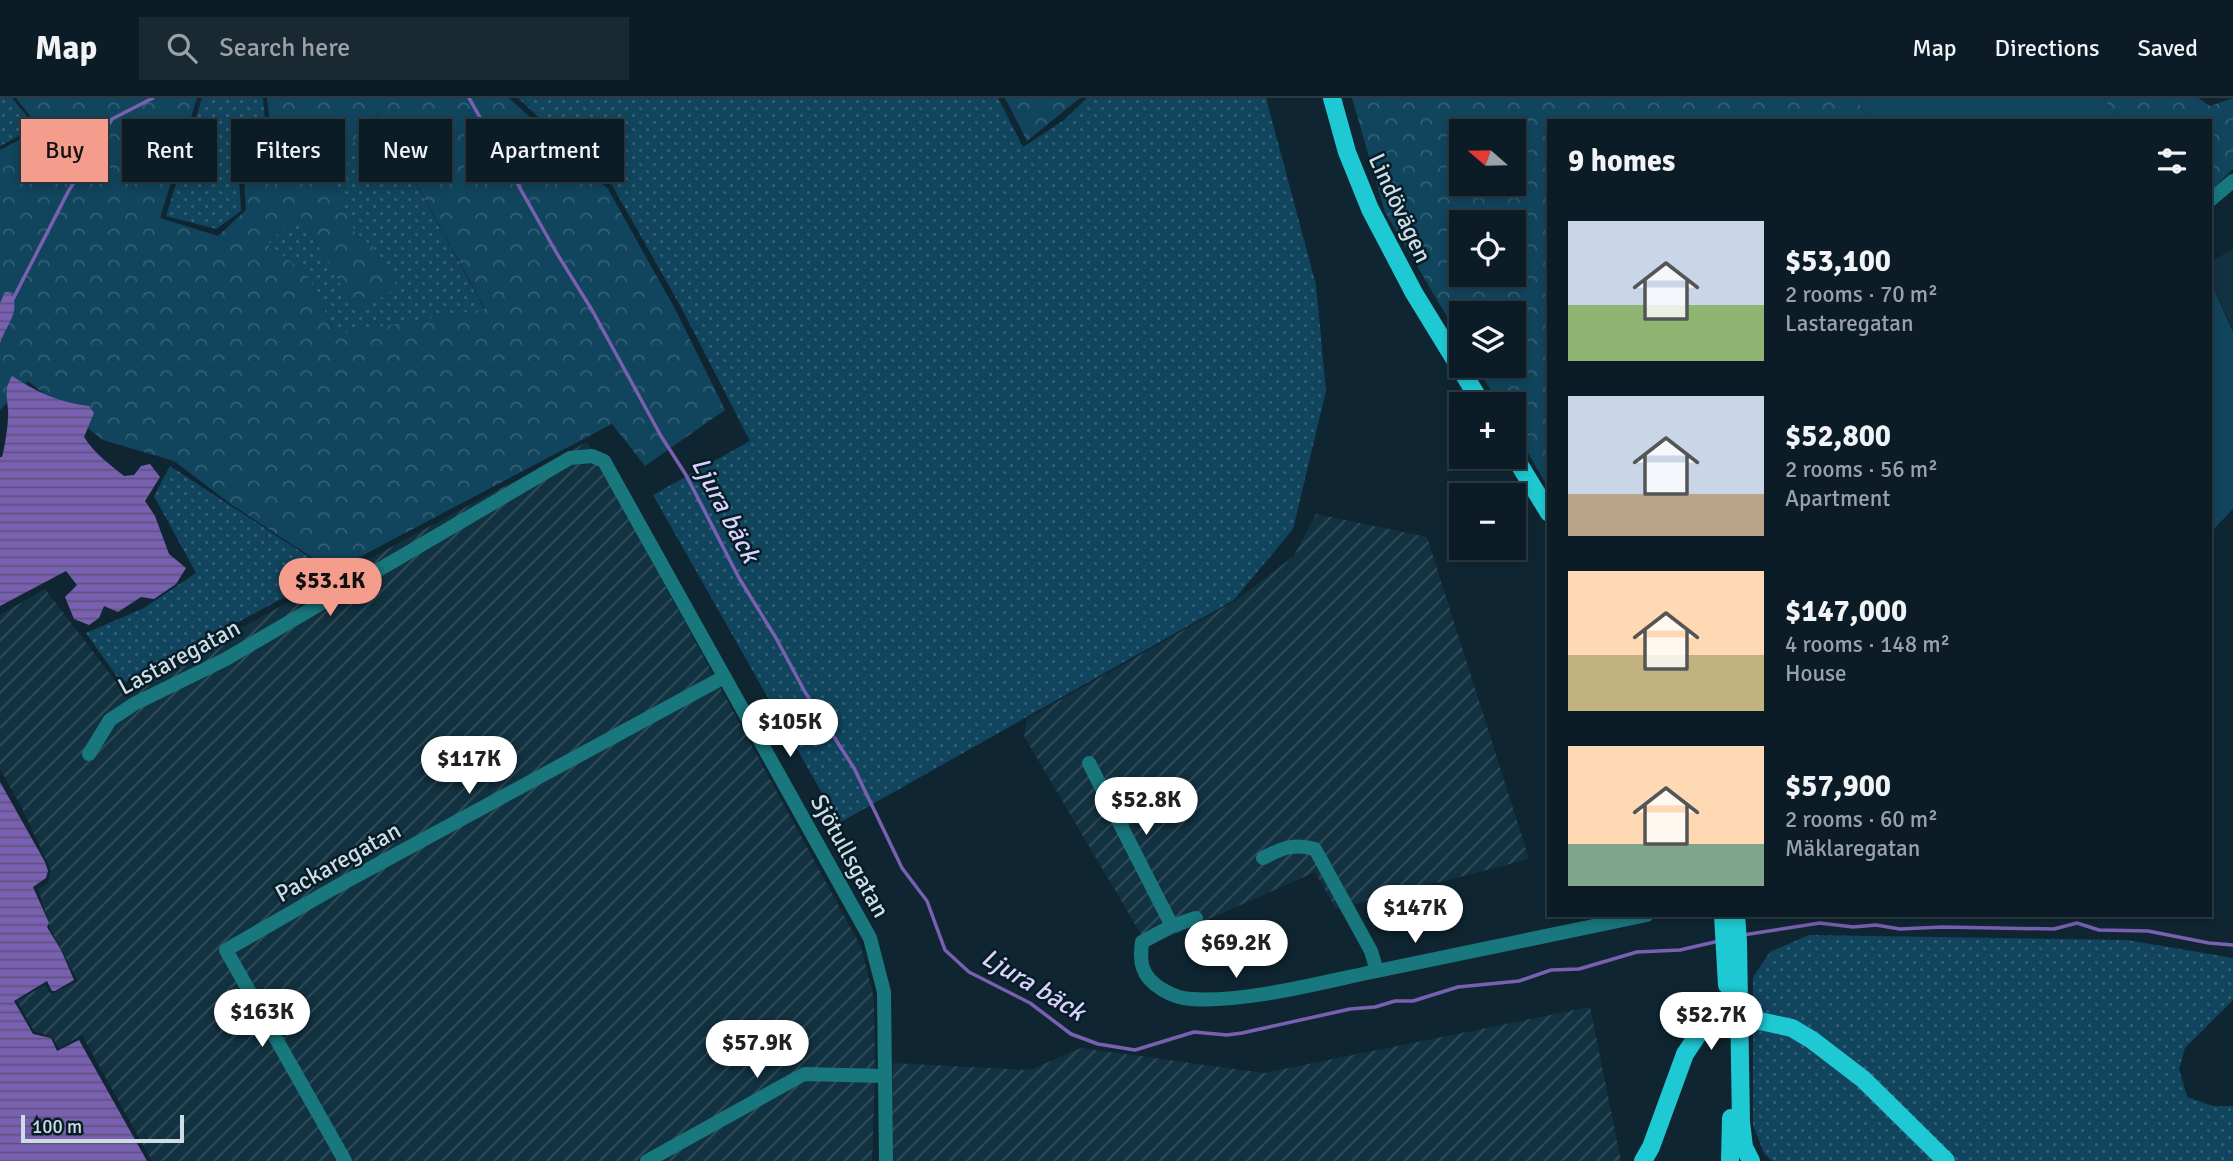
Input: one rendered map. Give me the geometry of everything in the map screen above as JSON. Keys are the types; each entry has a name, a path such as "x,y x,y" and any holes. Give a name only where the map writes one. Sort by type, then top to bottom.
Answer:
{"main road":[{"name":"Lindövägen","path":"1332,98 1347,152 1370,209 1414,293 1475,392"},
{"path":"1522,469 1547,510"},
{"path":"1731,930 1741,1122 1744,1147 1751,1161"},
{"path":"1730,1161 1734,1022"},
{"path":"1643,1161 1651,1147 1685,1054 1699,1033 1709,1026 1734,1022 1774,1023 1792,1028 1812,1041 1863,1079 1946,1161"}],"street":[{"path":"2212,198 2233,181"},
{"name":"Sjötullsgatan","path":"557,465 570,458 592,456 604,461 870,939 884,992 886,1161"},
{"name":"Lastaregatan","path":"89,754 110,720 134,704 226,659 557,465"},
{"name":"Packaregatan","path":"345,1161 226,950 334,888 723,677"},
{"path":"1089,763 1172,926"},
{"path":"1263,858 1286,846 1315,849 1371,951 1377,971"},
{"path":"1196,918 1172,926 1142,942 1143,971 1166,992 1189,999 1234,998 1637,917"},
{"path":"647,1161 804,1074 885,1076"}],"shaded area":[{"path":"2233,250 2233,329 2212,284 2212,260"},
{"path":"5,292 11,293 14,312 0,343 0,303"},
{"path":"12,376 49,396 89,406 94,413 84,437 97,453 124,476 134,475 141,466 150,464 160,477 145,501 155,516 169,554 186,568 176,584 154,599 141,597 118,612 104,606 99,618 89,625 74,619 65,597 77,585 66,571 0,606 0,457 7,427 7,389"},
{"path":"587,442 861,947 874,999 872,1161 152,1161 82,1035 59,1048 52,1037 34,1031 17,1001 45,985 51,994 78,981 51,930 38,888 48,883 51,870 0,769 0,615 45,589 123,691"},
{"path":"1316,514 1427,537 1529,859 1336,909 1315,872 1148,946 1024,736 1027,719 1235,601 1294,556"},
{"path":"0,782 45,862 48,871 46,878 33,887 49,923 47,927 74,980 55,991 52,991 47,981 14,1001 33,1034 51,1038 57,1051 79,1040 147,1161 0,1161"},
{"path":"1590,1007 1621,1161 891,1161 893,1063 1030,1070 1081,1048 1264,1073"}],"green space":[{"path":"0,98 12,98 29,119 21,119 21,135 0,146"},
{"path":"16,98 197,98 191,119 122,119 122,182 171,182 160,218 218,236 246,210 244,182 332,182 357,237 372,245 399,289 356,310 299,214 267,244 307,274 336,334 485,309 415,182 452,182 452,119 381,119 375,108 368,119 359,119 359,134 345,156 345,119 270,119 267,98 509,98 532,119 466,119 466,182 600,182 608,189 675,309 725,410 645,466 612,424 333,571 232,505 174,461 103,440 28,381 0,410 0,150 21,139 21,182 108,182 108,119 32,119"},
{"path":"202,98 263,98 265,119 231,119 231,182 239,182 241,211 216,229 166,216 176,182 217,182 217,119 196,119"},
{"path":"518,98 998,98 1023,147 1064,120 1087,98 1266,98 1316,285 1326,391 1293,529 1234,600 839,823 653,495 750,441 682,309 609,182 624,182 624,119 541,119"},
{"path":"1005,98 1080,98 1027,141"},
{"path":"1352,98 1856,98 1868,119 1547,119 1547,486 1526,450 1526,392 1492,392 1483,378 1526,378 1526,301 1449,301 1449,320 1385,212"},
{"path":"1856,98 2104,98 2116,119 1868,119"},
{"path":"2104,98 2198,98 2210,106 2233,98 2233,169 2212,189 2212,119 2116,119"},
{"path":"374,107 381,119 367,119"},
{"path":"359,132 359,182 415,182 485,310 336,334 307,274 267,244 299,214 356,310 372,245 357,237 332,182 345,182 345,156"},
{"path":"2212,285 2233,332 2233,509 2212,531"},
{"path":"170,466 332,572 122,684 86,633 144,608 196,573 154,496"},
{"path":"1809,935 2127,940 2233,958 2233,1000 2185,1048 2179,1069 2187,1097 2213,1106 2233,1106 2233,1161 1772,1161 1764,1153 1753,1125 1753,977 1770,952"}],"waterway":[{"name":"Ljura bäck","path":"13,299 68,192 112,119 153,98"},
{"name":"Ljura bäck","path":"469,98 592,310 661,436 686,475 739,578 805,692 854,768 902,868 927,901 945,950 969,972 1030,1003 1071,1034 1098,1044 1135,1050 1194,1032 1227,1035 1242,1033 1350,1009 1375,1007 1395,1001 1413,1001 1458,987 1519,981 1551,970 1579,969 1637,952 1680,950 1719,941"},
{"name":"Ljura bäck","path":"1743,935 1820,923 1853,927 1876,925 1900,929 2054,929 2077,923 2099,930 2148,931 2233,945"}]}
